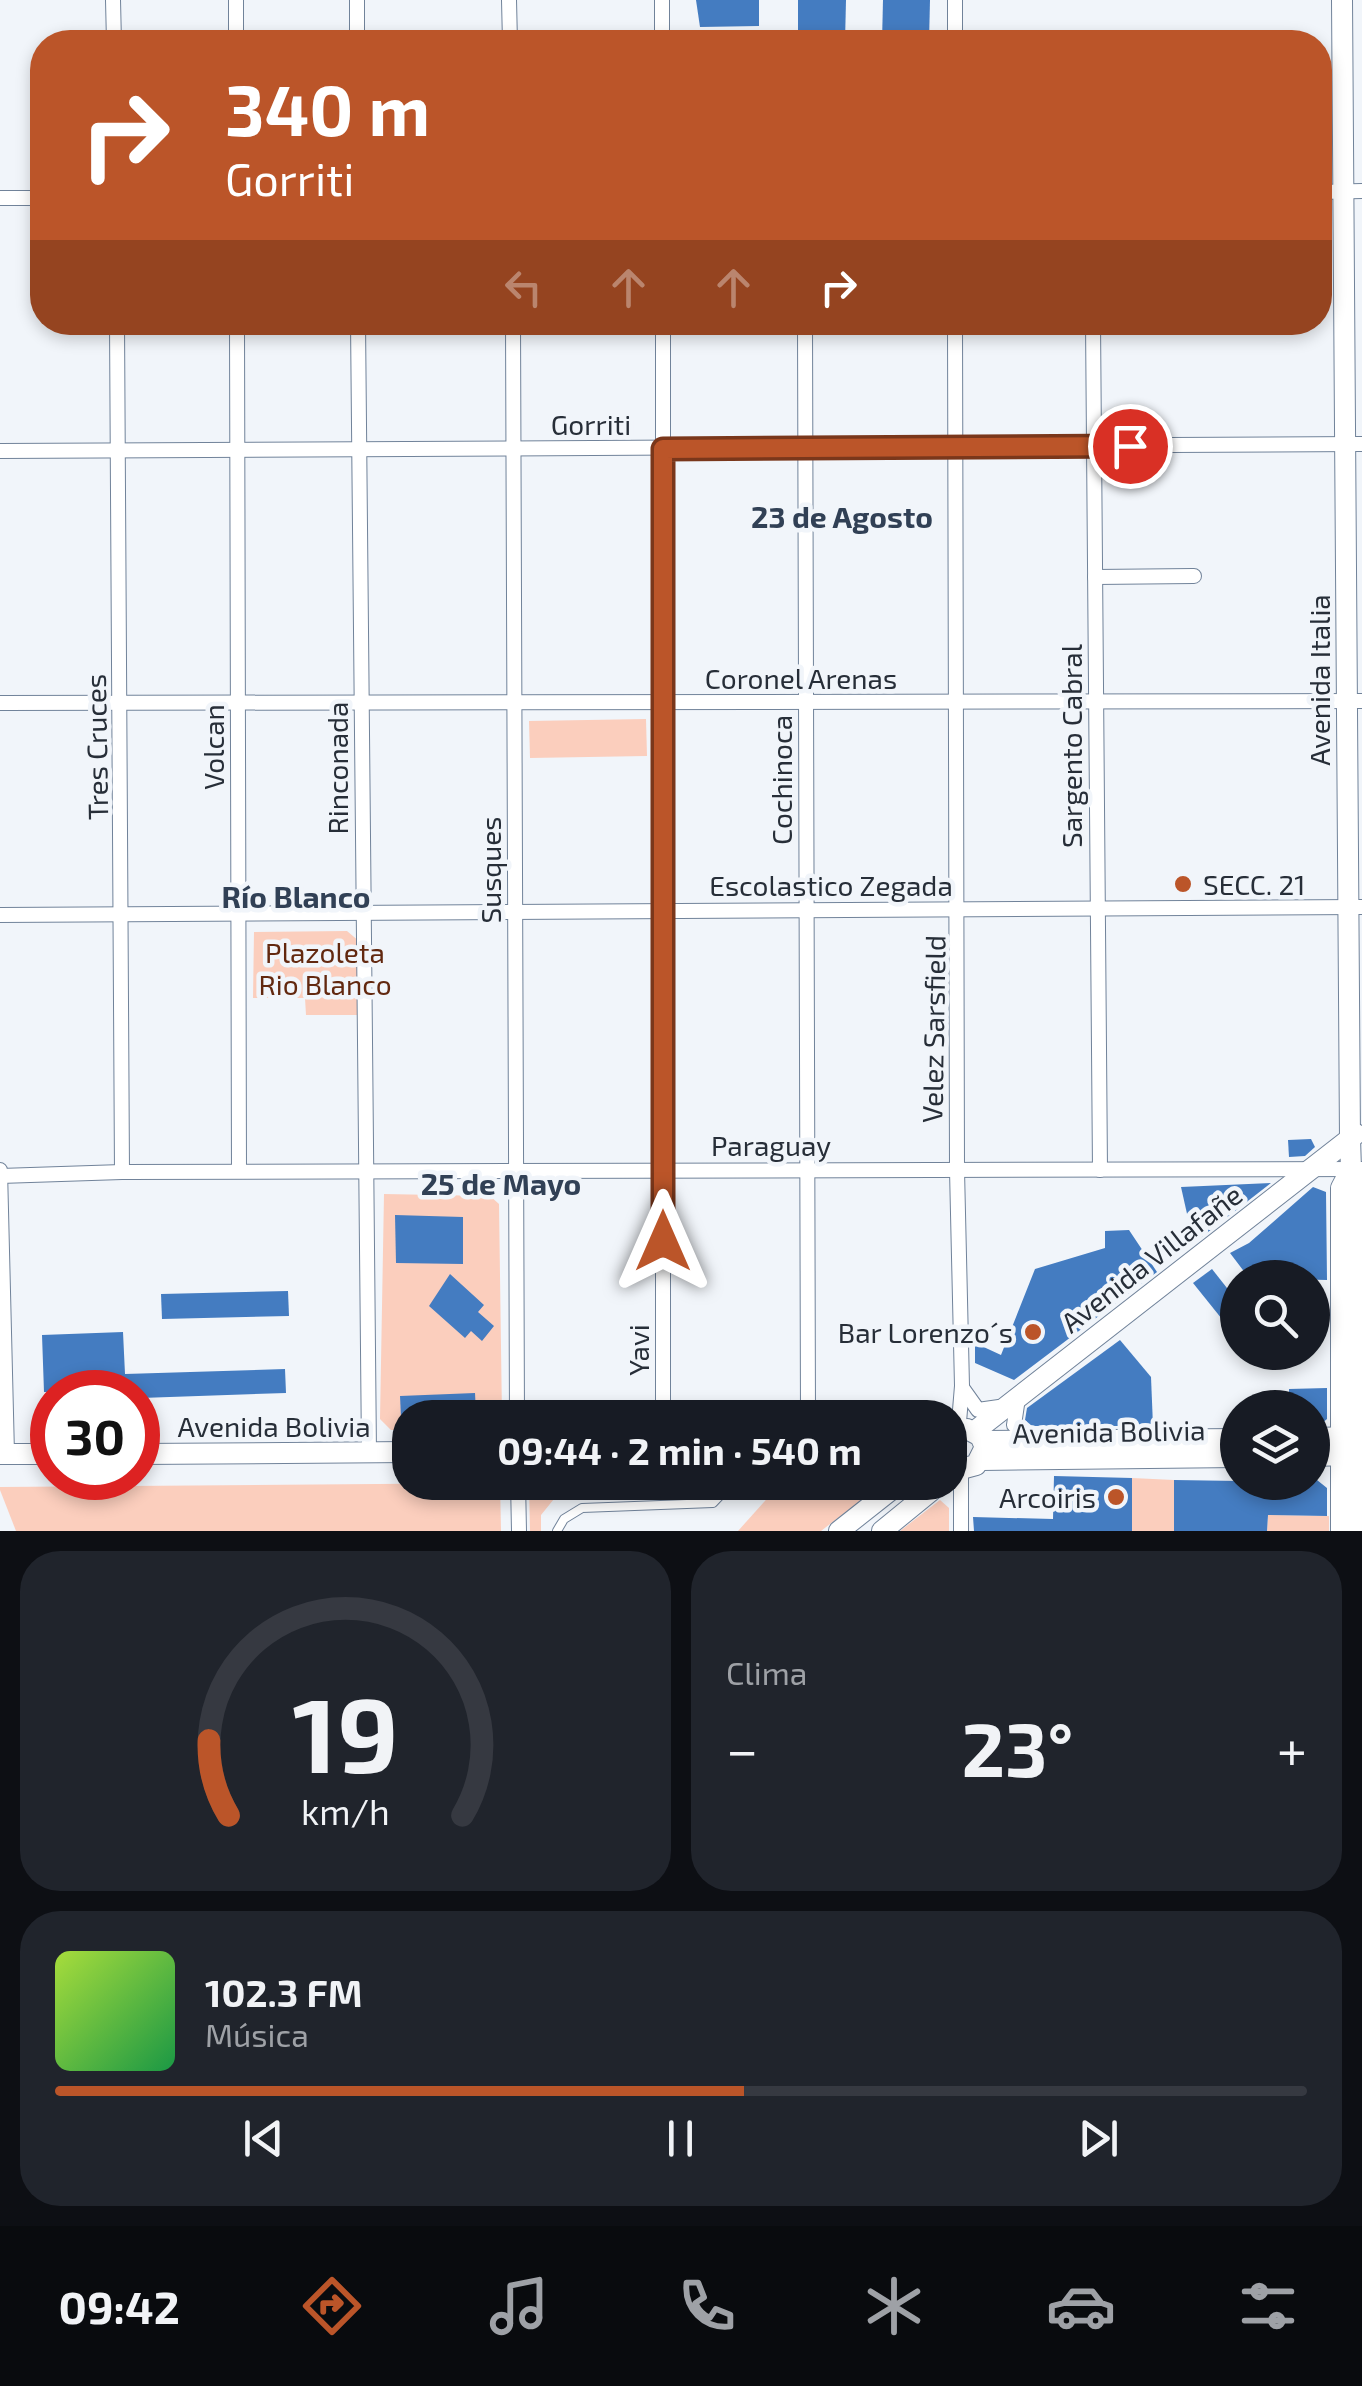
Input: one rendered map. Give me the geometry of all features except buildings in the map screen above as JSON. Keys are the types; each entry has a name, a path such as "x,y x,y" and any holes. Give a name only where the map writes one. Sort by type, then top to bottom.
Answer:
{"street":[{"path":"113,0 114,30"},
{"path":"236,0 236,30"},
{"path":"357,0 357,30"},
{"path":"510,0 510,30"},
{"path":"662,0 662,30"},
{"path":"955,0 956,30"},
{"name":"Avenida Italia","path":"1342,0 1352,191 1356,1169 1341,1188 1358,1531"},
{"path":"0,198 30,198"},
{"name":"Tres Cruces","path":"117,335 124,914 122,1172"},
{"name":"Volcan","path":"237,335 240,1171"},
{"name":"Rinconada","path":"358,335 368,1453"},
{"name":"Susques","path":"512,335 518,1400"},
{"name":"Yavi","path":"663,335 663,1400"},
{"name":"Cochinoca","path":"805,335 808,1400"},
{"name":"Velez Sarsfield","path":"955,335 959,909 956,1170 961,1400"},
{"name":"Sargento Cabral","path":"1093,335 1100,1170"},
{"name":"Gorriti","path":"0,452 1353,444"},
{"path":"1095,577 1194,576"},
{"name":"Coronel Arenas","path":"0,703 1354,701"},
{"name":"Escolastico Zegada","path":"0,915 1355,907"},
{"name":"Avenida Villafañe","path":"980,1444 1018,1398 1356,1134"},
{"name":"Paraguay","path":"1,1174 1356,1169"},
{"path":"1,1174 4,1454 30,1454"},
{"path":"962,1386 972,1406 984,1412 1018,1398"},
{"path":"1018,1398 1014,1425 1032,1440"},
{"name":"Avenida Bolivia","path":"980,1444 1220,1438"},
{"path":"967,1440 980,1444 967,1456"},
{"name":"Avenida Bolivia","path":"980,1444 1220,1455"},
{"name":"Avenida Italia","path":"1342,1531 1353,1446"},
{"name":"Avenida Bolivia","path":"160,1454 392,1452"},
{"path":"518,1500 519,1531"},
{"path":"840,1531 879,1500"},
{"path":"882,1531 917,1500"},
{"path":"957,1500 962,1531"}],"lane":[{"path":"558,1531 564,1519 582,1508 716,1500"}],"green space":[{"path":"646,719 647,756 530,758 529,721"},
{"name":"Plazoleta Rio Blanco","path":"347,931 360,942 357,1015 306,1015 305,998 253,998 254,932"},
{"path":"384,1194 490,1196 499,1204 502,1400 392,1400 392,1430 380,1419"},
{"path":"1132,1478 1174,1480 1174,1531 1132,1531"},
{"path":"392,1484 392,1500 500,1500 501,1531 16,1531 0,1490 30,1487 30,1500 160,1500 160,1486"},
{"path":"529,1500 553,1500 541,1515 541,1531 530,1531"},
{"path":"766,1500 861,1500 821,1531 738,1531"},
{"path":"940,1500 949,1508 949,1531 900,1531"},
{"path":"1268,1515 1329,1516 1329,1531 1267,1531"}],"place":[{"name":"SECC. 21","path":"1183,884"},
{"name":"Bar Lorenzo´s","path":"1033,1332"},
{"name":"Arcoiris","path":"1116,1497"}],"district":[{"name":"23 de Agosto","path":"842,516"},
{"name":"Río Blanco","path":"296,896"},
{"name":"25 de Mayo","path":"501,1183"}],"route":[{"path":"663,1241 663,449 1130,446"}]}
